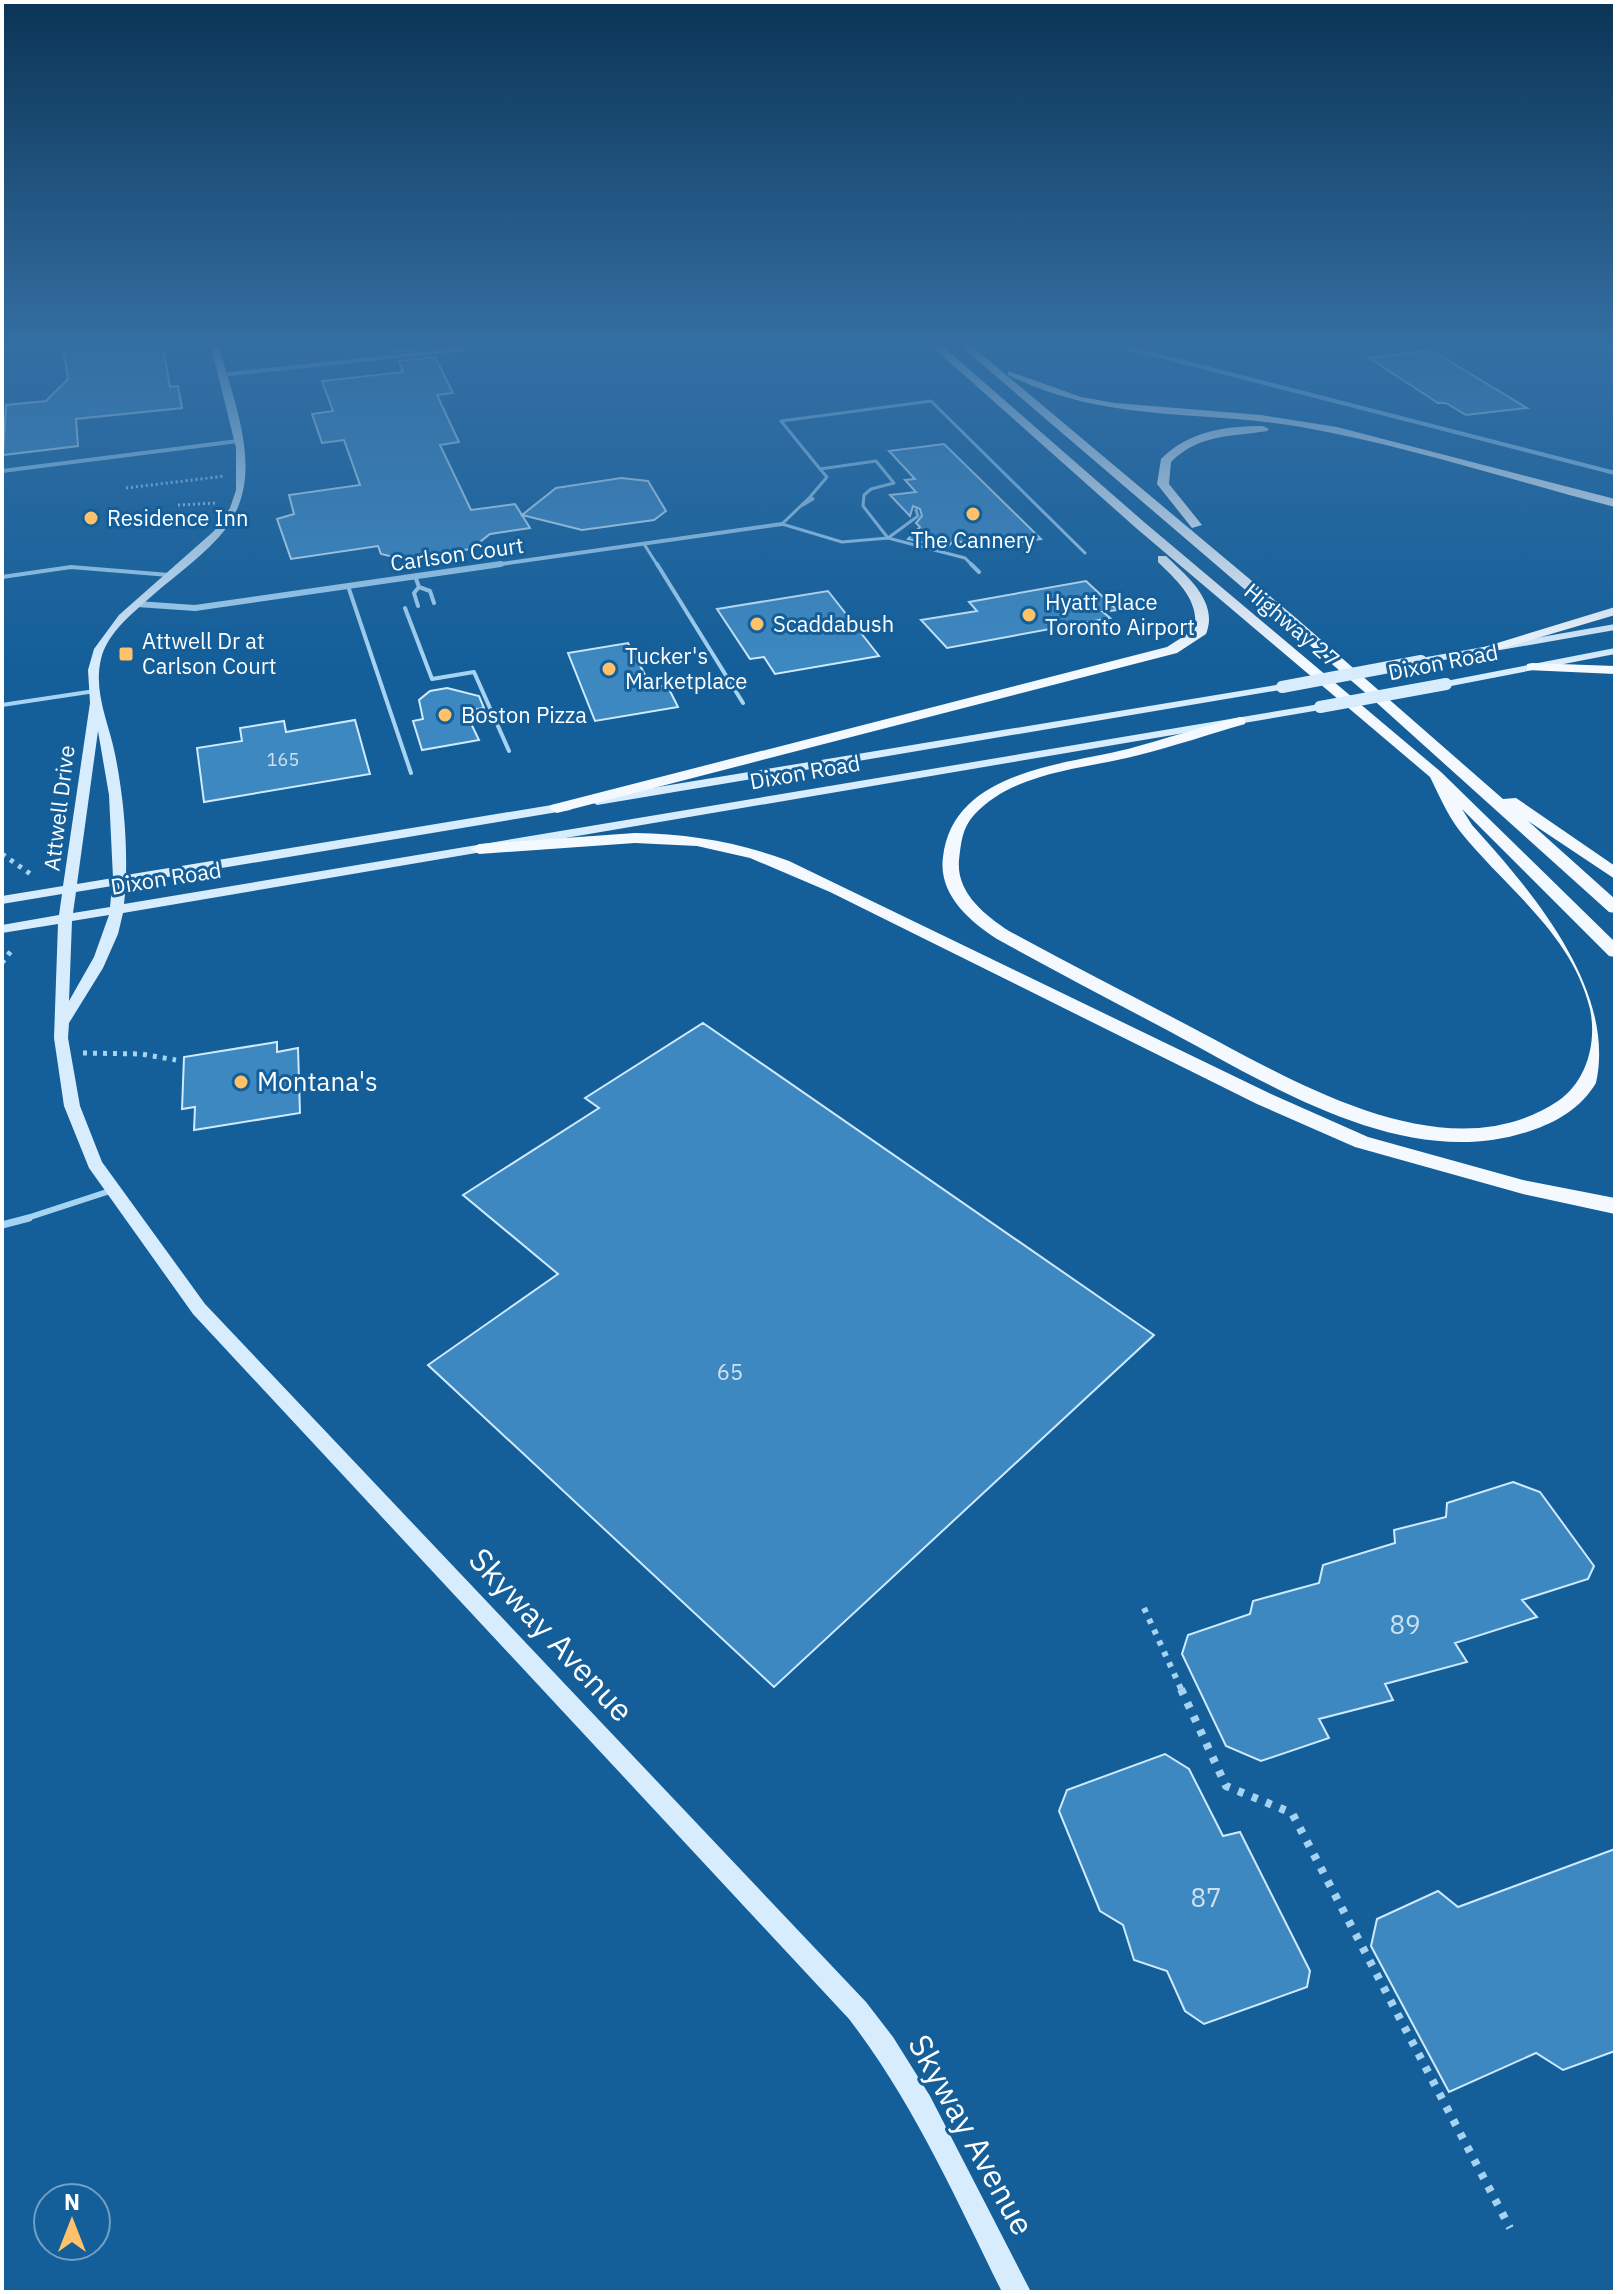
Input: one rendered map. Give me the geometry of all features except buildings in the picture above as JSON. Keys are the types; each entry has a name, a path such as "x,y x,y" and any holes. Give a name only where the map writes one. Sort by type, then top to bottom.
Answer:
{"main road":[{"name":"Attwell Drive","path":"115,909 120,879 109,753 95,697 93,673 104,638 137,604 210,540 236,503 244,473 240,449"},
{"name":"Highway 27","path":"1054,449 1436,775 1615,952"},
{"name":"Highway 27","path":"1089,449 1479,784 1615,908"},
{"path":"1176,449 1165,461 1163,484 1225,563"},
{"path":"1381,449 1615,513"},
{"path":"1410,449 1615,503"},
{"path":"557,808 1172,650 1201,631 1203,610 1189,587 1159,556 1140,525"},
{"path":"1475,652 1615,611"},
{"name":"Dixon Road","path":"2,900 1282,687 1615,627"},
{"name":"Dixon Road","path":"2,929 1240,721 1615,651"},
{"path":"1532,667 1615,670"},
{"name":"Attwell Drive","path":"65,919 95,697"},
{"path":"1240,721 1132,753 1023,777 997,791 974,807 956,826 949,855 952,882 981,922 1296,1092 1352,1113 1428,1133 1484,1134 1533,1125 1567,1106 1585,1090 1599,1056 1599,1007 1573,947 1463,825 1436,775"},
{"path":"1479,784 1528,811 1615,874"},
{"path":"479,849 600,840 688,840 771,859 1264,1099 1362,1142 1523,1187 1615,1206"},
{"path":"64,1019 91,980 112,931 115,909"},
{"name":"Skyway Avenue","path":"65,919 62,1053 72,1106 95,1164 113,1190 199,1309 766,1915 824,1971 884,2045 957,2172 1017,2292"}],"street":[{"path":"2,471 175,449"},
{"path":"1522,449 1615,473"},
{"name":"Carlson Court","path":"137,604 195,608 782,524"}],"lane":[{"path":"782,524 813,499 810,497 827,477 804,449"},
{"path":"980,449 1085,553"},
{"path":"820,469 876,461 900,492"},
{"path":"888,538 863,506 864,495 871,489 894,483"},
{"path":"888,538 918,516 916,510"},
{"path":"782,524 842,542 888,538 965,558 979,572"},
{"path":"644,544 743,703"},
{"path":"2,577 71,567 169,575"},
{"path":"415,576 419,587"},
{"path":"348,586 411,773"},
{"path":"419,587 430,591 434,603"},
{"path":"418,606 414,593 419,587"},
{"path":"405,608 432,679 474,672 509,751"},
{"path":"2,705 95,697"},
{"path":"2,1225 56,1211 113,1190"}],"path":[{"path":"126,488 244,473"},
{"path":"178,505 236,503"},
{"path":"2,854 32,875"},
{"path":"2,963 11,951"},
{"path":"62,1053 141,1054 176,1060"},
{"path":"1144,1608 1226,1786 1292,1813 1510,2228"}],"place":[{"name":"The Cannery","path":"973,514"},
{"name":"Residence Inn","path":"91,518"},
{"name":"Hyatt Place Toronto Airport","path":"1029,615"},
{"name":"Scaddabush","path":"757,624"},
{"name":"Attwell Dr at Carlson Court","path":"126,654"},
{"name":"Tucker's Marketplace","path":"609,669"},
{"name":"Boston Pizza","path":"445,715"},
{"name":"Montana's","path":"241,1082"}]}
